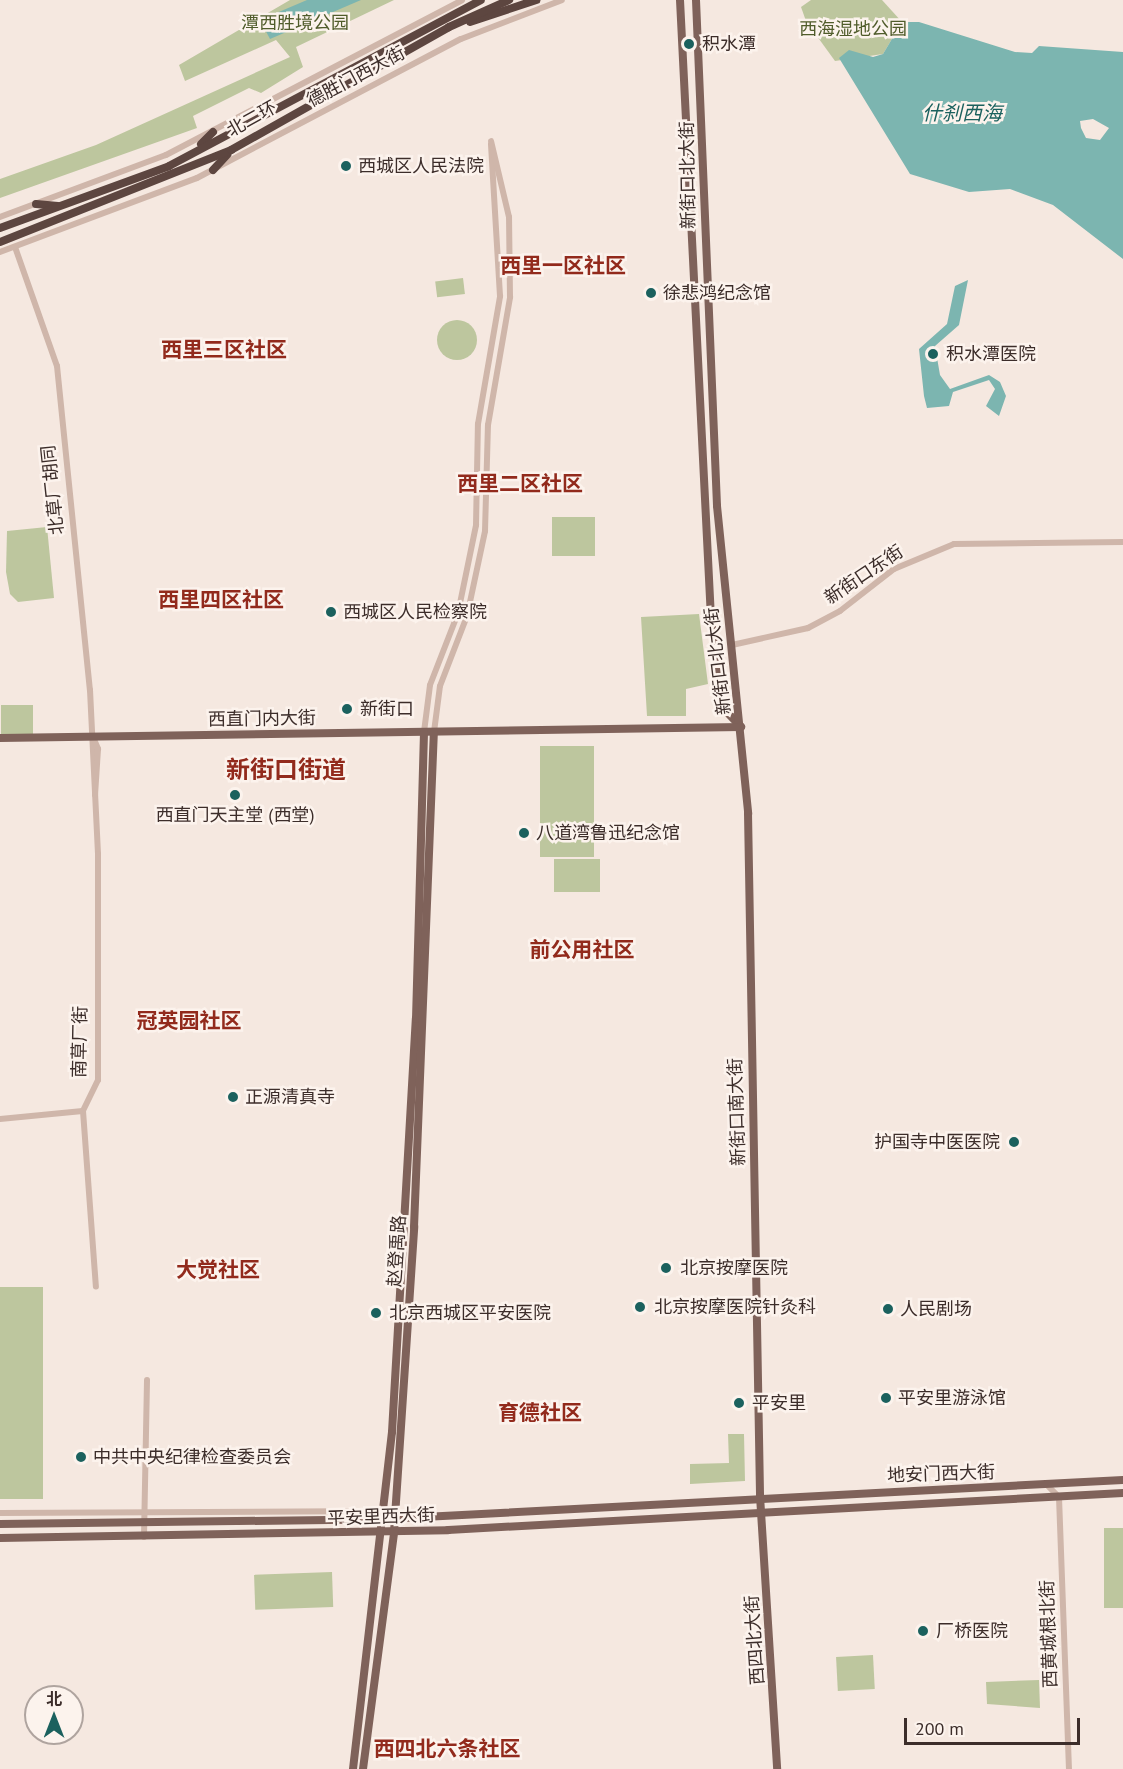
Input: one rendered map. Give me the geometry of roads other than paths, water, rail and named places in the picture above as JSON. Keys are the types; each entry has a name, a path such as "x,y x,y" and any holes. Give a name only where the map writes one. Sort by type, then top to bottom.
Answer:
{"highway":[{"name":"北二环","path":"0,228 169,166 195,150 481,0"},
{"name":"北二环","path":"0,242 231,150 449,27 509,0"},
{"path":"449,27 536,0"},
{"path":"195,150 213,132"},
{"path":"213,170 231,150"},
{"path":"36,204 62,206"}],"main road":[{"name":"新街口北大街","path":"680,0 711,618 721,706 741,727"},
{"name":"新街口北大街","path":"696,0 711,398 741,727"},
{"name":"西直门内大街","path":"0,738 741,727"},
{"name":"新街口南大街","path":"741,727 748,813 761,1510"},
{"name":"赵登禹路","path":"353,1769 384,1532 416,1019 424,732"},
{"name":"赵登禹路","path":"363,1769 394,1532 414,1227 434,732"},
{"name":"地安门西大街","path":"760,1496 1048,1486 1123,1480"},
{"name":"地安门西大街","path":"761,1510 1123,1493"},
{"name":"平安里西大街","path":"0,1524 147,1524 385,1515 395,1517 760,1496"},
{"name":"平安里西大街","path":"0,1538 394,1532 761,1510"},
{"name":"西四北大街","path":"761,1510 777,1769"}],"street":[{"name":"德胜门西大街","path":"0,217 213,132 462,0"},
{"name":"德胜门西大街","path":"0,252 213,170 461,39 562,0"},
{"path":"424,732 430,685 458,613 476,525 478,424 500,297 491,141 508,217 510,297 488,425 485,531 467,616 440,687 434,732"},
{"name":"北草厂胡同","path":"15,247 57,366 93,737"},
{"name":"新街口东街","path":"732,645 808,628 840,611 894,569 954,544 1123,542"},
{"name":"南草厂街","path":"83,1111 98,1080 95,795 89,749 93,737"},
{"path":"0,1119 83,1111 96,1287"},
{"path":"144,1537 147,1524 147,1380"},
{"path":"1048,1486 1059,1497"},
{"name":"西黄城根北街","path":"1059,1497 1069,1769"},
{"path":"0,1513 385,1515"}],"water":[{"path":"307,0 361,0 270,39 260,20"},
{"name":"什刹西海","path":"902,22 919,22 1015,52 1032,53 1039,46 1123,52 1123,259 1053,205 1010,189 969,192 910,174 839,58 849,50 873,57 883,54","holes":["1093,119 1109,128 1100,140 1086,138 1080,121"]},
{"path":"968,280 959,325 935,346 940,375 950,389 989,375 1000,382 1006,396 999,416 986,406 995,389 989,380 953,392 949,406 927,408 924,396 919,349 947,324 955,286"}],"place":[{"name":"积水潭","path":"689,44"},
{"name":"西城区人民法院","path":"346,166"},
{"name":"徐悲鸿纪念馆","path":"651,293"},
{"name":"积水潭医院","path":"933,354"},
{"name":"西城区人民检察院","path":"331,612"},
{"name":"新街口","path":"347,709"},
{"name":"西直门天主堂 (西堂)","path":"235,795"},
{"name":"八道湾鲁迅纪念馆","path":"524,833"},
{"name":"正源清真寺","path":"233,1097"},
{"name":"护国寺中医医院","path":"1014,1142"},
{"name":"北京按摩医院","path":"666,1268"},
{"name":"北京按摩医院针灸科","path":"640,1307"},
{"name":"人民剧场","path":"888,1309"},
{"name":"北京西城区平安医院","path":"376,1313"},
{"name":"平安里游泳馆","path":"886,1398"},
{"name":"平安里","path":"739,1403"},
{"name":"中共中央纪律检查委员会","path":"81,1457"},
{"name":"厂桥医院","path":"923,1631"}],"district":[{"name":"西里一区社区","path":"563,266"},
{"name":"西里三区社区","path":"224,350"},
{"name":"西里二区社区","path":"520,484"},
{"name":"西里四区社区","path":"221,600"},
{"name":"新街口街道","path":"286,770"},
{"name":"前公用社区","path":"582,950"},
{"name":"冠英园社区","path":"189,1021"},
{"name":"大觉社区","path":"218,1270"},
{"name":"育德社区","path":"540,1413"},
{"name":"西四北六条社区","path":"447,1749"}],"park label":[{"name":"潭西胜境公园","path":"295,23"},
{"name":"西海湿地公园","path":"853,29"}]}
